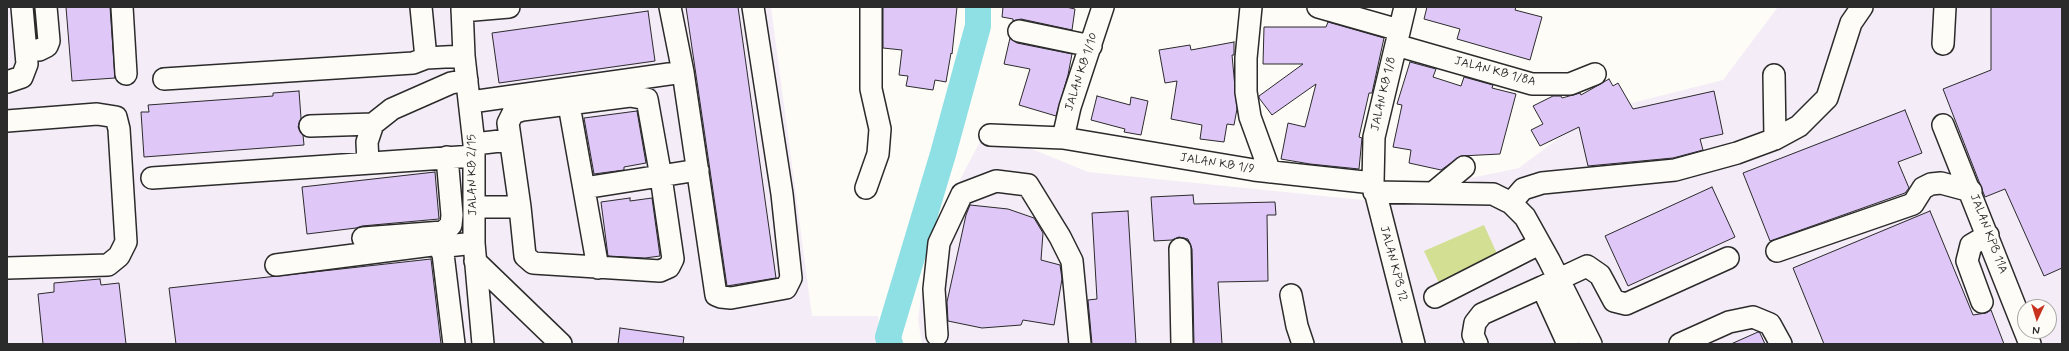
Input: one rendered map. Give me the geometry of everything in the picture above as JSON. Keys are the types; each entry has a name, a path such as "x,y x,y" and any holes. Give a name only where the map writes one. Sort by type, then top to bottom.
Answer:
{"street":[{"path":"7,82 22,77 27,64 22,7"},
{"path":"26,50 39,50 48,46 49,41 46,7"},
{"path":"122,7 126,74"},
{"path":"421,7 426,58"},
{"path":"462,9 508,7"},
{"path":"670,7 683,72 716,295 732,298 786,288 791,278 782,194 753,7"},
{"path":"866,188 878,154 880,129 871,88 871,7"},
{"name":"JALAN KB 1/10","path":"1063,138 1070,107 1103,7"},
{"path":"1251,7 1246,58 1246,92 1250,117 1270,172"},
{"name":"JALAN KB 1/8A","path":"1318,7 1397,37 1532,84 1570,84 1595,74"},
{"name":"JALAN KB 1/8","path":"1374,188 1374,137 1405,7"},
{"path":"1563,343 1550,283 1539,244 1525,217 1512,203 1523,189 1542,183 1675,170 1737,153 1775,139 1799,126 1827,98 1851,23 1862,7"},
{"path":"1943,44 1945,7"},
{"name":"JALAN KB 2/15","path":"462,9 464,56 474,150 474,252 483,344"},
{"path":"1019,31 1091,46"},
{"path":"164,79 413,63 426,58 464,56"},
{"path":"470,102 683,72"},
{"path":"1774,75 1775,139"},
{"path":"368,162 368,142 374,124 392,109 451,83 467,80"},
{"path":"630,96 647,100 661,177 673,259 669,267 660,271 598,268 533,263 525,256 520,207 509,140 508,123 513,113 522,110 569,105 630,96"},
{"path":"569,105 598,268"},
{"path":"7,122 97,114 116,117 119,129 126,242 119,256 108,265 7,268"},
{"path":"310,126 374,124"},
{"name":"JALAN KPB 11A","path":"1943,125 1971,191 2030,344"},
{"name":"JALAN KB 1/9","path":"990,135 1063,138 1374,188 1492,194 1512,203"},
{"path":"152,178 447,157 509,140"},
{"path":"363,238 443,232 451,225 452,215 447,157"},
{"path":"1434,192 1464,167"},
{"path":"584,188 698,170"},
{"path":"937,335 934,289 939,243 962,194 996,181 1028,185 1060,237 1072,261 1080,344"},
{"path":"1777,251 1913,204 1923,188 1931,184 1941,183 1971,191"},
{"name":"JALAN KPB 12","path":"1374,188 1414,344"},
{"path":"474,208 520,207"},
{"path":"1982,302 1967,261 1971,245 1988,234"},
{"path":"1435,297 1539,244"},
{"path":"276,265 432,245 474,252 561,344"},
{"path":"439,247 443,254 454,344"},
{"path":"1180,249 1182,344"},
{"path":"1477,344 1473,335 1475,323 1482,314 1587,266 1600,275 1614,301 1626,304 1728,258"},
{"path":"1550,283 1591,344"},
{"path":"1290,295 1303,344"},
{"path":"1680,344 1729,322 1753,317 1770,324 1780,344"}],"shaded area":[{"path":"7,7 771,7 812,316 878,316 880,344 7,344"},
{"path":"1778,7 2062,7 2062,344 922,344 918,319 930,237 986,130 1088,172 1363,200 1519,168 1592,113 1723,80"}],"green space":[{"path":"1484,225 1498,256 1439,283 1424,251"}],"building":[{"path":"66,7 110,7 115,78 72,81"},
{"path":"686,7 738,7 776,278 727,286"},
{"path":"883,7 957,7 952,54 951,53 946,82 935,80 933,90 906,86 908,76 899,75 902,50 883,48"},
{"path":"1003,7 1066,7 1075,9 1072,30 1021,19 1013,21 1013,19 1002,17"},
{"path":"1427,7 1516,7 1515,10 1542,17 1530,60 1457,39 1460,29 1424,19"},
{"path":"1991,7 2062,7 2062,268 2044,276 2005,189 1985,197 1943,89 1991,70"},
{"path":"648,11 655,61 499,83 492,33"},
{"path":"1328,22 1384,38 1372,93 1369,93 1359,137 1362,138 1359,169 1310,164 1281,159 1288,123 1305,127 1316,84 1272,115 1259,98 1259,96 1303,64 1263,64 1264,27 1326,27"},
{"path":"1010,38 1017,43 1072,54 1068,75 1056,116 1019,105 1030,69 1004,64"},
{"path":"1234,42 1234,55 1232,55 1237,109 1234,125 1227,124 1224,142 1200,139 1202,125 1171,119 1177,81 1165,83 1159,50 1190,45 1191,50"},
{"path":"1410,62 1436,69 1433,77 1461,86 1464,77 1493,85 1492,88 1516,94 1500,154 1461,156 1441,170 1409,163 1411,150 1393,147 1402,105 1397,104"},
{"path":"1609,79 1613,86 1618,83 1633,109 1714,91 1723,134 1700,139 1703,150 1673,158 1588,166 1579,127 1540,146 1531,130 1543,124 1533,106 1553,96 1561,96 1562,98 1580,93 1581,95"},
{"path":"299,91 301,118 298,127 303,135 304,145 144,157 141,112 149,112 148,105 273,96 273,93"},
{"path":"1097,96 1130,105 1131,97 1148,101 1141,135 1124,132 1125,129 1091,120"},
{"path":"1905,110 1922,153 1898,162 1909,188 1905,193 1770,241 1743,173"},
{"path":"637,111 646,163 624,167 624,170 594,174 584,118"},
{"path":"435,172 439,219 362,226 307,234 302,187"},
{"path":"1712,187 1735,237 1628,286 1605,236"},
{"path":"1193,195 1194,204 1275,202 1276,215 1267,215 1268,281 1218,282 1222,344 1194,344 1192,249 1188,239 1179,237 1172,240 1154,241 1151,197"},
{"path":"630,198 630,201 652,198 660,256 645,258 608,256 601,202"},
{"path":"970,205 1008,209 1034,218 1043,233 1041,260 1060,265 1062,279 1054,325 1023,320 1021,325 982,328 948,321 947,302 966,215"},
{"path":"1128,211 1136,344 1092,344 1088,300 1097,299 1092,213"},
{"path":"1930,211 1973,315 1986,313 1991,310 2004,344 1824,344 1793,268"},
{"path":"431,259 441,344 176,344 169,288"},
{"path":"100,279 101,285 119,283 126,344 43,344 38,294 54,292 54,283"},
{"path":"620,328 684,337 683,344 618,344"},
{"path":"1758,332 1760,333 1765,344 1731,344"}],"waterway":[{"path":"890,344 888,337 943,154 978,26 978,7"}]}
